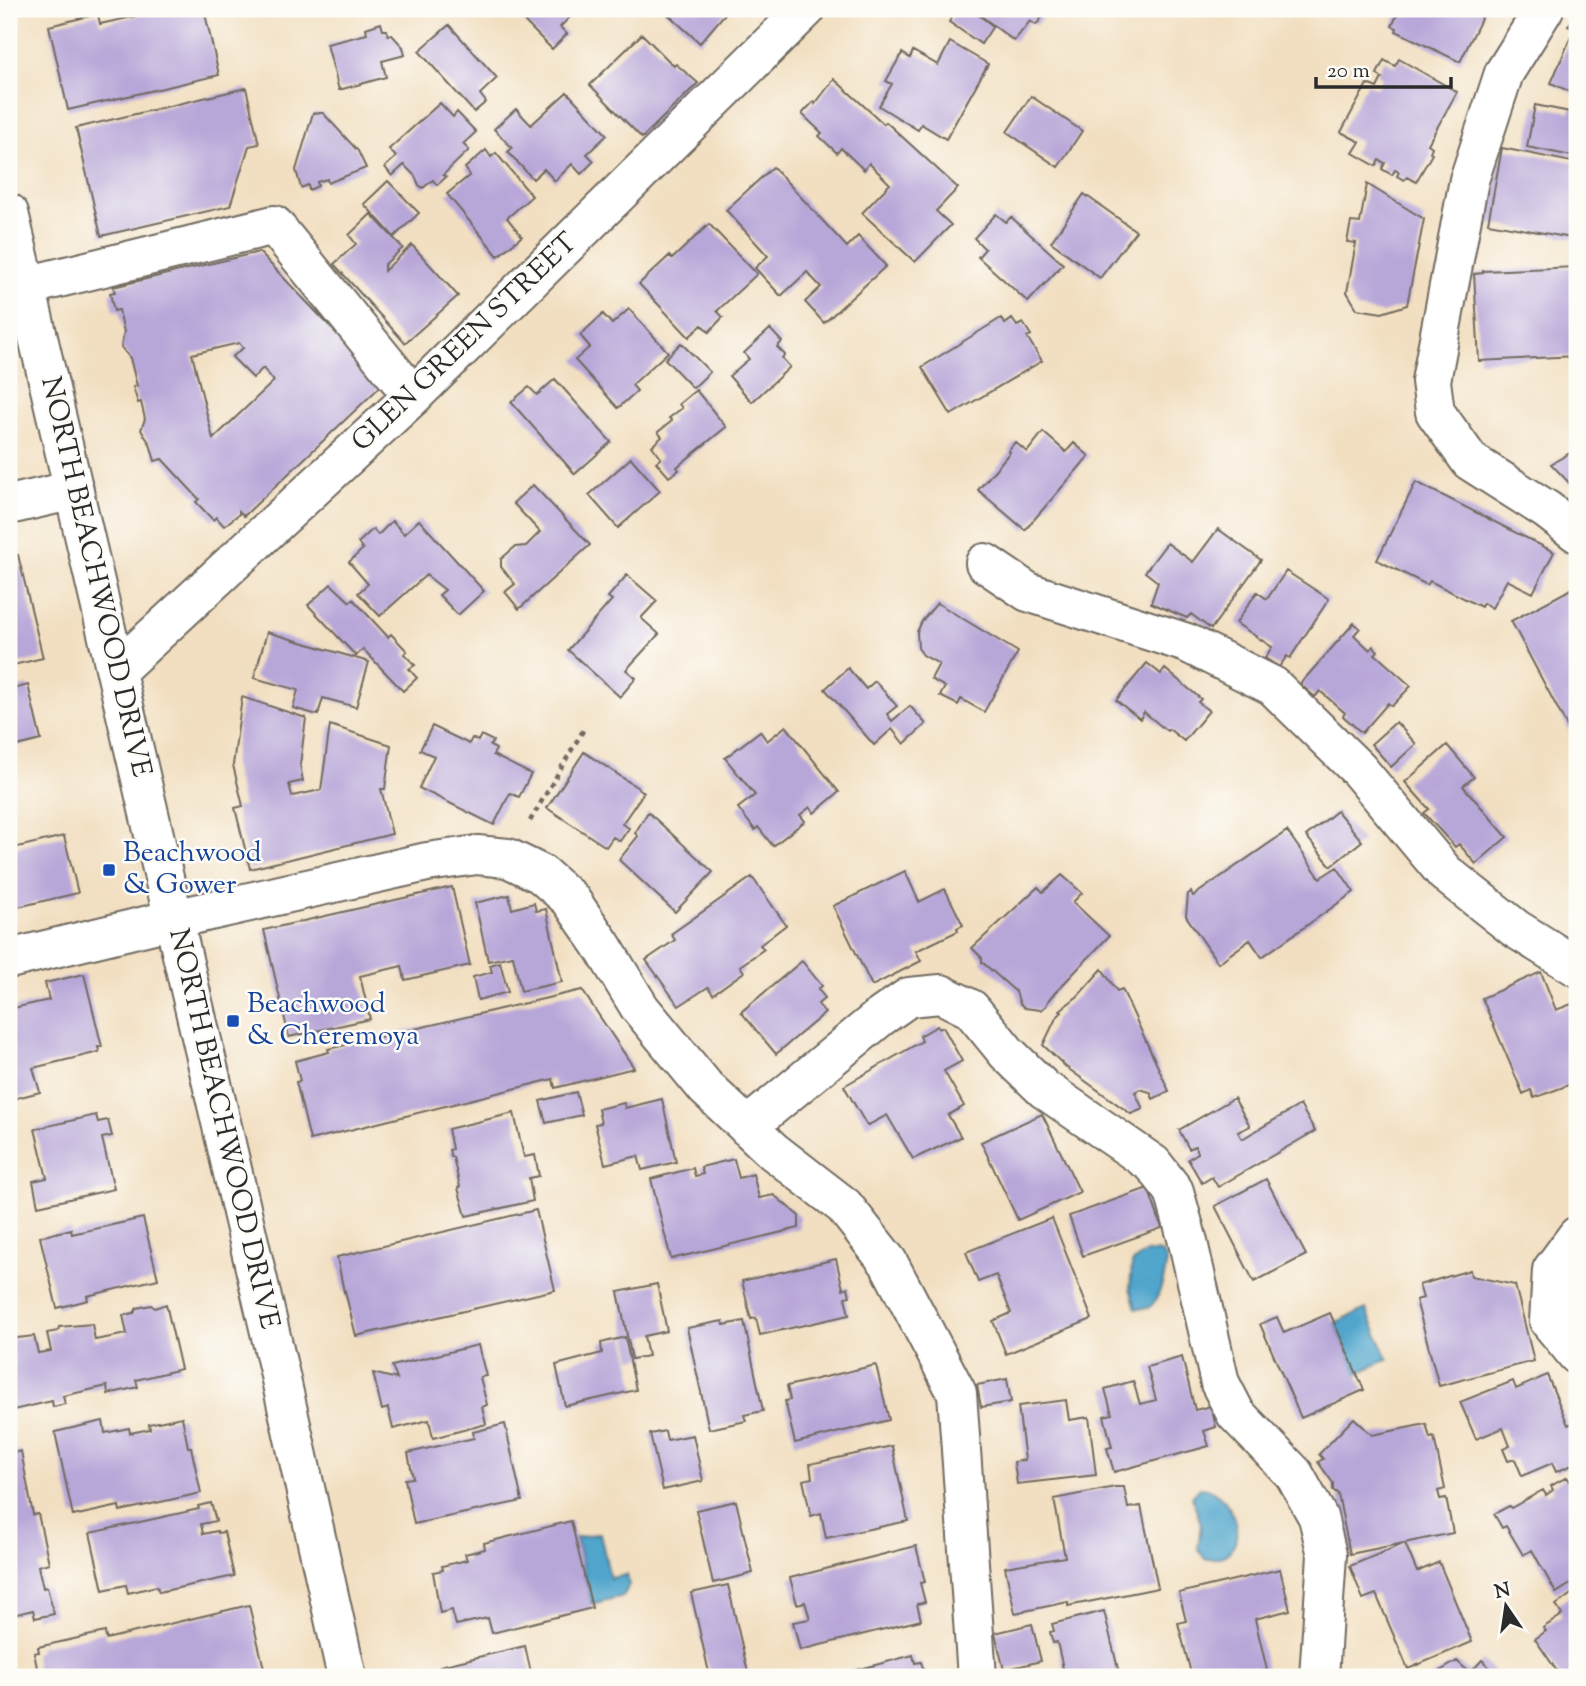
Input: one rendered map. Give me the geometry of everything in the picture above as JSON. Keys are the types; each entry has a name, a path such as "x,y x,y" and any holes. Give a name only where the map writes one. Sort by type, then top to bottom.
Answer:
{"street":[{"name":"GLEN GREEN STREET","path":"117,670 412,396 806,9"},
{"path":"1544,9 1504,73 1469,180 1431,381 1435,412 1470,461 1547,510 1577,533"},
{"name":"NORTH BEACHWOOD DRIVE","path":"9,214 117,670 346,1677"},
{"path":"26,286 274,225 412,396"},
{"path":"9,505 74,490"},
{"path":"985,563 1028,592 1186,643 1273,686 1357,769 1445,873 1516,929 1577,967"},
{"path":"9,959 428,862 477,855 508,858 541,874 570,900 640,1008 706,1088 773,1151 844,1206 888,1262 957,1393 977,1677"},
{"path":"747,1126 879,1018 909,997 941,994 971,1009 1007,1054 1044,1089 1153,1164 1174,1191 1220,1383 1236,1414 1294,1474 1318,1517 1327,1555 1319,1677"},
{"path":"1577,1236 1552,1270 1549,1321 1577,1355"}],"path":[{"path":"508,858 584,729"}],"water":[{"path":"1145,1253 1162,1253 1167,1260 1162,1286 1149,1308 1136,1309 1130,1288 1132,1263"},
{"path":"1366,1309 1388,1359 1356,1374 1334,1323"},
{"path":"1199,1488 1212,1491 1231,1510 1236,1537 1232,1548 1222,1556 1205,1559 1198,1548 1201,1524 1192,1497"},
{"path":"600,1533 610,1578 627,1575 629,1584 624,1596 591,1604 576,1538"}],"building":[{"path":"150,9 204,9 219,75 68,110 49,26 98,14 100,24 151,13"},
{"path":"512,9 578,9 560,27 567,34 552,49"},
{"path":"662,9 729,9 700,43"},
{"path":"957,9 969,12 971,9 993,26 981,44 949,22"},
{"path":"972,9 1049,9 1036,25 1030,21 1014,41"},
{"path":"1400,9 1486,9 1460,62 1396,31 1397,28 1392,26"},
{"path":"1577,13 1577,95 1551,83 1574,30 1568,26"},
{"path":"381,23 383,30 387,30 388,35 392,35 403,47 405,55 382,61 386,77 339,90 327,44 367,34 366,28"},
{"path":"449,25 497,78 480,94 486,102 474,112 419,51"},
{"path":"642,34 674,66 676,64 698,83 642,138 590,85"},
{"path":"950,42 988,64 946,139 921,124 918,130 879,106 892,84 886,81 902,53 910,58 913,51 938,65"},
{"path":"1399,59 1457,92 1428,144 1432,147 1432,154 1416,182 1397,176 1399,172 1395,170 1392,175 1382,169 1385,163 1379,160 1376,166 1353,153 1360,142 1341,132 1367,84 1377,88 1382,78 1377,74 1384,60 1395,66"},
{"path":"834,79 958,188 936,211 951,225 915,262 862,213 890,184 869,163 864,170 841,148 837,153 819,136 822,133 802,114 814,101 815,104"},
{"path":"246,88 259,144 249,146 230,206 101,236 76,128"},
{"path":"567,92 607,135 587,154 594,161 581,174 572,164 555,181 544,169 533,179 508,152 512,148 494,129 516,109 531,125"},
{"path":"1031,96 1082,131 1058,167 1007,132"},
{"path":"440,103 453,117 457,112 476,132 463,144 469,150 443,175 446,177 437,185 433,180 423,188 404,165 392,176 385,167 396,157 389,149"},
{"path":"1535,105 1570,112 1571,108 1577,109 1577,157 1527,147"},
{"path":"313,113 323,113 358,151 366,168 328,183 327,179 317,182 318,186 309,190 308,185 301,188 296,170"},
{"path":"1502,148 1577,163 1577,239 1488,223"},
{"path":"486,150 491,157 496,153 532,196 507,218 522,236 498,256 447,194 470,175 465,168"},
{"path":"773,167 847,247 858,236 886,266 824,323 805,302 821,287 807,272 781,296 755,268 768,256 726,210"},
{"path":"388,181 419,213 394,237 364,204"},
{"path":"1367,184 1424,219 1407,305 1382,313 1357,309 1347,292 1356,243 1347,242 1351,222 1360,223"},
{"path":"1084,194 1136,231 1100,278 1051,242"},
{"path":"371,214 403,248 384,265 384,271 412,245 458,296 405,343 334,264 356,244 349,235"},
{"path":"996,214 1006,222 1011,217 1063,264 1028,302 978,257 985,249 974,238"},
{"path":"709,224 757,274 717,311 723,317 709,332 702,325 689,337 639,284 669,256 672,259"},
{"path":"259,252 384,383 244,516 239,511 239,514 224,526 216,517 213,520 196,502 199,499 162,459 155,461 150,444 141,430 145,419 141,402 138,403 133,387 137,386 130,358 121,347 124,332 119,310 114,311 110,293 115,292 113,287","holes":["239,343 243,348 232,357 253,378 263,368 274,381 213,439 192,354"]},
{"path":"1577,267 1577,356 1479,361 1474,274 1483,271"},
{"path":"629,309 668,352 632,385 637,391 618,408 575,360 590,347 580,335 603,314 612,324"},
{"path":"1001,318 1005,324 1012,319 1017,326 1023,323 1031,335 1027,337 1042,361 951,415 922,367"},
{"path":"770,329 782,342 777,347 785,355 782,358 790,367 752,402 729,376 749,359 744,353"},
{"path":"681,343 710,372 693,388 665,359"},
{"path":"555,379 611,442 575,474 511,402 529,387 537,395"},
{"path":"696,390 726,427 677,467 679,470 669,477 656,462 661,458 652,446 662,437 658,432 672,421 669,418 682,408 679,404"},
{"path":"1043,432 1066,452 1074,443 1089,456 1025,530 978,490 1010,452 1008,451 1015,442 1027,452"},
{"path":"1577,449 1577,491 1551,464"},
{"path":"631,458 660,491 618,528 589,495"},
{"path":"1416,482 1554,552 1533,593 1507,580 1492,608 1483,603 1481,607 1430,581 1427,585 1377,560"},
{"path":"533,485 590,545 519,609 505,592 515,584 501,567 501,559 515,547 526,546 540,532 513,503"},
{"path":"419,520 484,591 458,615 439,595 445,590 426,575 380,616 358,593 368,584 349,562 363,549 358,543 373,529 378,535 392,521 404,534"},
{"path":"1218,529 1261,560 1211,629 1191,614 1187,618 1151,603 1158,582 1145,572 1167,543 1193,562"},
{"path":"18,555 43,658 9,666 9,557"},
{"path":"1286,571 1329,599 1290,658 1287,656 1279,667 1265,658 1272,647 1236,623 1257,592 1267,599"},
{"path":"627,575 657,601 641,618 659,634 626,670 636,678 620,697 568,650 612,600 608,597"},
{"path":"331,584 350,602 353,599 388,637 391,634 407,651 404,654 415,665 409,669 417,678 403,691 363,649 356,656 308,605"},
{"path":"1577,586 1577,745 1511,621"},
{"path":"937,603 1018,652 984,712 961,699 958,705 940,696 945,687 931,679 939,664 923,655 918,648 917,632 922,621"},
{"path":"1354,623 1360,628 1354,635 1370,650 1373,646 1378,651 1375,654 1411,686 1392,706 1388,703 1362,733 1343,716 1345,713 1320,691 1315,697 1300,684"},
{"path":"267,632 369,662 356,707 323,698 318,715 293,708 298,690 254,678"},
{"path":"1147,663 1161,674 1165,669 1201,699 1198,702 1209,711 1184,741 1144,712 1140,719 1116,700"},
{"path":"848,668 866,689 875,681 897,706 887,714 892,721 910,706 926,724 904,744 892,729 874,745 825,689"},
{"path":"28,685 41,740 9,748 9,690"},
{"path":"242,697 306,718 300,765 303,781 289,784 292,796 321,790 330,725 391,745 385,789 381,789 392,834 250,869 235,808 243,806 233,765"},
{"path":"1396,722 1416,744 1391,767 1371,744"},
{"path":"432,726 469,744 472,738 478,741 481,735 493,741 490,746 496,749 493,755 531,774 519,797 510,793 494,825 419,788 434,756 420,750"},
{"path":"786,726 839,792 814,813 810,807 800,815 805,821 773,846 758,827 755,830 738,808 755,795 725,758 760,731 767,741"},
{"path":"1447,745 1474,777 1463,786 1507,837 1476,864 1459,844 1455,847 1424,813 1429,809 1405,782"},
{"path":"584,752 644,792 622,824 629,828 620,841 613,837 606,847 547,808"},
{"path":"1337,811 1362,841 1331,866 1306,836"},
{"path":"648,812 713,872 675,912 619,860 638,836 635,833"},
{"path":"1287,831 1320,878 1337,867 1354,892 1262,957 1250,940 1218,963 1186,916 1188,894 1191,892 1193,896"},
{"path":"64,836 78,893 9,909 9,849"},
{"path":"905,871 919,902 945,889 963,925 957,928 958,931 916,951 921,961 872,986 833,906"},
{"path":"1062,875 1082,893 1073,902 1109,936 1049,999 1046,1006 1040,1010 1025,1008 1020,1004 1016,992 982,962 982,958 972,948 1038,887 1043,892"},
{"path":"752,877 786,925 760,945 764,949 740,966 744,972 713,994 708,987 679,1006 646,960 675,940 671,934"},
{"path":"452,887 470,965 405,980 402,966 360,976 370,1019 289,1037 264,930"},
{"path":"509,895 512,909 534,903 536,911 546,909 562,982 521,991 513,956 488,961 475,903"},
{"path":"802,961 822,986 818,989 825,998 818,1004 825,1013 776,1054 741,1012"},
{"path":"500,962 508,992 478,1000 473,977 492,972 490,965"},
{"path":"1102,969 1117,991 1122,989 1169,1091 1153,1099 1150,1092 1140,1089 1135,1092 1143,1109 1131,1114 1066,1067 1043,1045 1056,1018 1062,1012 1060,1010 1078,996"},
{"path":"1541,972 1556,1010 1577,1002 1577,1090 1574,1083 1534,1098 1531,1090 1523,1094 1482,998"},
{"path":"84,974 102,1047 98,1047 99,1052 33,1068 40,1092 9,1100 9,1009 49,1000 45,983"},
{"path":"582,990 634,1068 555,1088 553,1079 310,1140 296,1082 300,1081 295,1061 329,1052 328,1049"},
{"path":"937,1026 939,1029 943,1027 962,1061 944,1071 964,1106 948,1115 961,1137 913,1159 887,1115 867,1126 844,1086 922,1041 920,1036"},
{"path":"576,1092 582,1115 546,1123 540,1101"},
{"path":"1234,1098 1250,1126 1238,1132 1242,1139 1300,1105 1315,1131 1218,1187 1212,1177 1202,1183 1188,1159 1198,1153 1195,1146 1189,1149 1179,1130"},
{"path":"662,1099 676,1162 642,1170 638,1156 605,1164 595,1124 601,1123 598,1109 624,1103 625,1108"},
{"path":"514,1113 524,1157 535,1155 539,1176 529,1178 533,1201 466,1216 453,1157 449,1150 452,1149 448,1129"},
{"path":"1042,1114 1080,1192 1018,1220 981,1142"},
{"path":"96,1115 98,1122 108,1120 112,1136 102,1138 114,1189 38,1206 33,1181 47,1178 35,1129"},
{"path":"734,1159 739,1178 753,1174 759,1198 774,1195 799,1216 799,1228 671,1259 651,1179 693,1168 695,1176 703,1174 701,1167"},
{"path":"1266,1179 1306,1255 1254,1282 1215,1206"},
{"path":"1148,1188 1162,1228 1083,1256 1069,1216"},
{"path":"536,1210 555,1290 356,1336 337,1257"},
{"path":"143,1218 158,1279 87,1296 88,1300 57,1308 40,1237 71,1229 72,1234"},
{"path":"1052,1218 1092,1319 1006,1354 993,1321 1011,1313 996,1275 978,1282 966,1252"},
{"path":"836,1259 843,1289 848,1287 850,1296 845,1297 849,1315 760,1335 756,1318 751,1319 742,1281"},
{"path":"1576,1267 1577,1312 1574,1312 1571,1300"},
{"path":"1470,1270 1471,1276 1515,1285 1534,1361 1439,1386 1416,1300 1423,1298 1419,1285"},
{"path":"657,1284 667,1331 644,1336 648,1356 632,1359 618,1292"},
{"path":"166,1304 181,1369 136,1380 138,1387 108,1394 107,1386 63,1396 65,1404 53,1407 52,1401 9,1411 9,1339 34,1336 38,1353 51,1351 47,1333 58,1331 59,1327 92,1324 95,1340 127,1334 123,1315 134,1313 137,1308 151,1305 155,1308"},
{"path":"1330,1313 1364,1390 1301,1418 1260,1324 1277,1317 1284,1333"},
{"path":"723,1321 724,1325 744,1321 763,1411 744,1415 746,1421 709,1429 687,1328"},
{"path":"625,1337 636,1390 565,1406 556,1365 602,1353 601,1343"},
{"path":"478,1345 486,1376 480,1377 487,1405 482,1407 486,1424 433,1438 429,1420 393,1429 388,1408 382,1410 373,1373 397,1379 392,1366"},
{"path":"1182,1357 1195,1410 1211,1406 1216,1427 1204,1431 1209,1446 1114,1472 1107,1448 1112,1447 1104,1416 1112,1414 1105,1389 1133,1381 1140,1404 1156,1400 1147,1367"},
{"path":"876,1365 889,1420 795,1443 785,1401 790,1400 787,1386"},
{"path":"1547,1375 1568,1425 1577,1421 1577,1463 1556,1472 1552,1463 1522,1476 1515,1459 1508,1461 1503,1449 1510,1446 1503,1428 1476,1439 1460,1402 1513,1381 1516,1389"},
{"path":"1007,1379 1011,1402 981,1407 977,1385"},
{"path":"1066,1400 1069,1420 1089,1417 1096,1475 1017,1484 1014,1462 1025,1460 1018,1406"},
{"path":"182,1417 201,1493 120,1511 119,1506 73,1516 55,1432 103,1421 105,1433 129,1428 130,1433 150,1429 149,1424"},
{"path":"1354,1418 1372,1435 1426,1424 1430,1438 1434,1437 1445,1489 1438,1491 1440,1499 1446,1498 1453,1533 1350,1554 1338,1494 1333,1490 1333,1483 1318,1462 1323,1459 1319,1454"},
{"path":"505,1424 522,1501 414,1524 405,1479 413,1478 408,1453 474,1438 473,1432"},
{"path":"665,1431 667,1440 693,1435 703,1481 663,1490 650,1434"},
{"path":"892,1446 908,1521 826,1538 821,1513 811,1516 803,1480 812,1478 810,1464"},
{"path":"21,1451 33,1515 38,1514 49,1563 38,1566 43,1588 47,1587 54,1614 35,1618 33,1610 9,1616 9,1454"},
{"path":"1567,1477 1570,1481 1577,1477 1577,1580 1556,1593 1532,1550 1523,1555 1506,1526 1502,1528 1494,1514 1543,1490 1546,1495 1553,1490 1551,1486"},
{"path":"1124,1487 1128,1508 1141,1506 1158,1588 1068,1606 1068,1602 1015,1613 1005,1567 1065,1557 1054,1499"},
{"path":"736,1501 753,1573 713,1583 696,1510"},
{"path":"211,1503 216,1521 201,1524 203,1534 224,1532 234,1576 159,1592 157,1586 128,1593 126,1585 103,1590 90,1533 199,1509 198,1506"},
{"path":"571,1521 592,1608 492,1633 488,1618 456,1625 452,1610 440,1613 433,1572 443,1570 442,1566 467,1560 465,1554 485,1549 484,1543"},
{"path":"1405,1543 1417,1572 1439,1562 1472,1642 1408,1669 1376,1594 1363,1599 1350,1566"},
{"path":"916,1546 925,1582 920,1583 925,1602 917,1604 921,1620 800,1650 793,1622 810,1619 805,1602 797,1604 790,1578"},
{"path":"1280,1569 1290,1610 1255,1619 1267,1670 1240,1677 1192,1677 1178,1623 1186,1621 1179,1593"},
{"path":"728,1585 749,1677 710,1677 691,1593"},
{"path":"1577,1590 1577,1677 1561,1677 1535,1639 1546,1631 1543,1628 1562,1615 1556,1605"},
{"path":"249,1605 266,1677 39,1677 34,1653 39,1652 38,1647 105,1632 106,1639"},
{"path":"1104,1611 1120,1677 1065,1677 1057,1642 1053,1643 1050,1632 1054,1631 1052,1624"},
{"path":"1032,1624 1041,1661 1004,1670 995,1633"},
{"path":"525,1646 532,1677 434,1677 433,1671 441,1669 440,1666"},
{"path":"913,1655 915,1663 921,1662 926,1677 850,1677 849,1672"},
{"path":"1482,1660 1499,1677 1430,1677 1457,1661 1470,1673"}],"place":[{"name":"Beachwood & Gower","path":"109,870"},
{"name":"Beachwood & Cheremoya","path":"233,1021"}]}
